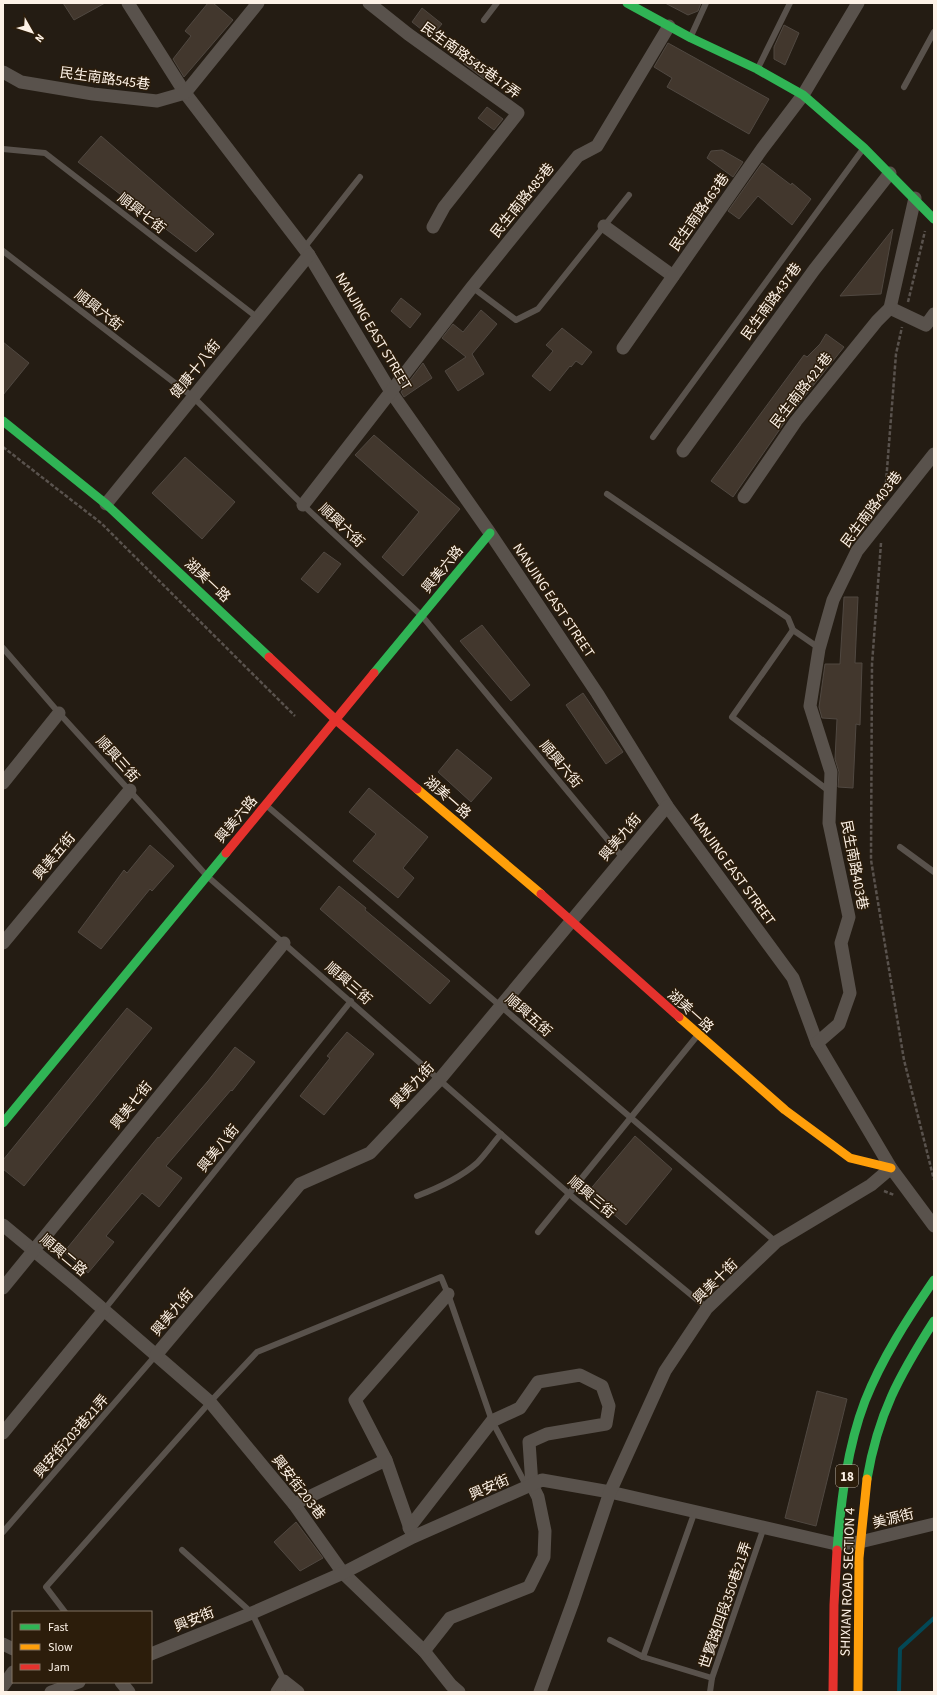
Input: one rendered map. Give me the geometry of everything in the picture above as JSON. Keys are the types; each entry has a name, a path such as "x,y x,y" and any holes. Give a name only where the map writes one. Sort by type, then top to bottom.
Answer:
{"street":[{"name":"NANJING EAST STREET","path":"128,3 185,93 307,252 391,392 490,533 597,693 668,806 793,978 818,1043 890,1168 934,1226"},
{"path":"185,93 258,3"},
{"name":"民生南路545巷17弄","path":"369,3 408,34 518,113 444,207 433,227"},
{"path":"627,3 691,38 757,69 803,95 864,148 915,198 932,217"},
{"name":"民生南路463巷","path":"623,348 762,149 803,95 858,3"},
{"name":"民生南路485巷","path":"303,505 472,287 578,156 597,146 669,26"},
{"name":"民生南路545巷","path":"3,72 22,82 93,94 156,101 185,93"},
{"name":"民生南路437巷","path":"684,451 814,270 890,174"},
{"path":"915,198 890,308 926,325 934,314"},
{"path":"604,226 673,276"},
{"name":"健康十八街","path":"106,504 258,318 307,252"},
{"name":"民生南路421巷","path":"744,496 796,421 877,321 890,308"},
{"name":"湖美一路","path":"3,421 106,504 336,720 571,920 698,1035 784,1110 850,1158 890,1168"},
{"name":"民生南路403巷","path":"818,1043 839,1024 850,993 841,943 849,917 829,823 830,772 810,706 819,648 833,600 857,551 934,454"},
{"name":"興美六路","path":"3,1123 490,533"},
{"path":"3,783 59,713"},
{"name":"興美五街","path":"3,943 130,790"},
{"name":"興美九街","path":"156,1355 300,1184 370,1153 440,1079 571,920 668,806"},
{"name":"興美七街","path":"3,1288 284,943"},
{"name":"興美十街","path":"540,1692 573,1602 610,1492 665,1372 707,1308 776,1242 871,1185 890,1168"},
{"name":"順興二路","path":"3,1225 104,1310"},
{"name":"SHIXIAN ROAD SECTION 4","path":"833,1692 833,1609 836,1544 854,1440 868,1394 889,1350 906,1321 934,1280"},
{"path":"411,1533 386,1460 355,1400 448,1294"},
{"path":"3,1433 104,1310"},
{"name":"興安街203巷","path":"104,1310 210,1402 294,1504 343,1574 424,1651 452,1690"},
{"name":"SHIXIAN ROAD SECTION 4","path":"858,1692 860,1542 867,1473 879,1425 901,1374 934,1321"},
{"path":"411,1533 492,1421 520,1408 538,1382 580,1375 602,1386 609,1406 606,1424 547,1434 529,1442 530,1486 538,1497 545,1531 544,1557 529,1586 450,1618 424,1651"},
{"path":"294,1504 386,1460"},
{"name":"興安街","path":"152,1654 343,1574 411,1533 542,1480 610,1492 836,1544 860,1542"},
{"name":"美源街","path":"860,1542 934,1524"},
{"path":"3,1686 12,1673"},
{"path":"51,1692 76,1683"},
{"path":"122,1683 129,1692"},
{"path":"280,1687 298,1692"}],"lane":[{"path":"484,20 497,3"},
{"path":"691,38 706,3"},
{"path":"757,69 790,3"},
{"path":"904,87 934,32"},
{"path":"653,437 864,148"},
{"name":"順興七街","path":"3,149 45,153 258,318"},
{"path":"307,252 360,178"},
{"path":"472,287 516,320 538,309 629,195"},
{"name":"順興六街","path":"3,251 193,398 303,505 422,616 623,858"},
{"path":"607,494 788,618 793,630 819,648"},
{"path":"793,630 732,717 829,791"},
{"name":"順興三街","path":"3,648 59,713 207,876 440,1079 569,1194 707,1308"},
{"name":"順興五街","path":"266,805 776,1242"},
{"path":"900,847 934,872"},
{"name":"興美八街","path":"104,1310 351,1001"},
{"path":"538,1232 698,1035"},
{"path":"417,1196 434,1189 463,1173 477,1162 501,1134"},
{"path":"65,1611 46,1587 210,1402 257,1352 441,1276 492,1421 530,1486"},
{"name":"興安街203巷21弄","path":"3,1532 156,1355"},
{"path":"643,1656 695,1511"},
{"name":"世賢路四段350巷21弄","path":"710,1692 712,1678 764,1527"},
{"path":"182,1550 252,1613 280,1687"},
{"path":"610,1640 643,1656 712,1678"}],"path":[{"path":"883,518 896,354 905,315 932,217"},
{"path":"3,447 101,524 295,716"},
{"path":"881,541 872,664 871,860 904,1060 934,1180"}],"building":[{"path":"63,3 105,3 74,20"},
{"path":"208,3 213,3 233,20 184,77 173,59 191,36 185,31"},
{"path":"665,3 701,3 698,11 688,15"},
{"path":"422,8 442,24 431,37 412,22"},
{"path":"784,25 799,33 785,65 774,59 774,47"},
{"path":"668,43 769,99 749,134 667,87 672,78 654,67"},
{"path":"470,54 491,69 484,79 463,63"},
{"path":"487,107 503,119 494,130 478,118"},
{"path":"101,136 214,234 196,252 78,162"},
{"path":"722,150 743,162 733,177 707,158 711,151"},
{"path":"762,163 791,185 792,183 811,199 792,225 758,196 739,219 728,211"},
{"path":"893,229 881,294 840,296"},
{"path":"401,298 421,314 410,328 391,311"},
{"path":"481,310 497,324 472,354 484,374 458,391 445,371 466,357 442,338 453,324 463,332"},
{"path":"562,328 592,352 582,365 576,361 571,367 570,366 550,391 532,376 553,351 546,345"},
{"path":"826,334 844,347 789,416 733,497 711,481 804,355 807,357 820,344"},
{"path":"3,342 29,363 3,395"},
{"path":"423,363 432,378 404,397 401,392"},
{"path":"374,435 460,509 403,576 382,557 419,512 355,455"},
{"path":"185,457 235,502 202,539 152,493"},
{"path":"324,552 341,564 318,593 301,579"},
{"path":"844,597 858,597 855,663 862,663 860,725 856,724 853,788 838,787 839,772 835,759 837,719 822,718 819,707 825,664 840,664"},
{"path":"482,625 530,685 511,701 460,641"},
{"path":"583,693 623,752 606,764 566,705"},
{"path":"457,749 492,778 471,802 438,772"},
{"path":"369,788 428,837 403,868 414,878 398,898 353,861 376,834 349,812"},
{"path":"150,845 174,866 152,891 150,889 101,949 78,932 124,870 127,873"},
{"path":"339,886 366,908 365,910 450,981 430,1004 320,909"},
{"path":"127,1008 152,1028 24,1186 3,1169 3,1160"},
{"path":"347,1032 374,1054 324,1115 300,1096 330,1058 327,1056"},
{"path":"235,1047 255,1062 232,1091 231,1090 166,1166 182,1178 159,1207 142,1193 106,1236 114,1242 88,1273 64,1252 158,1137 159,1138 208,1081"},
{"path":"635,1136 672,1169 626,1225 588,1192"},
{"path":"817,1391 847,1399 816,1526 785,1518"},
{"path":"296,1522 323,1558 300,1571 274,1542"}],"waterway":[{"path":"899,1692 900,1649 934,1618"}],"traffic: fast":[{"path":"627,3 691,38 757,69 803,95 864,148 934,219"},
{"path":"3,421 106,504 269,657"},
{"path":"374,673 490,533"},
{"path":"3,1123 226,853"},
{"path":"837,1550 849,1456 865,1401 887,1354 934,1280"},
{"path":"867,1479 877,1435 892,1396 910,1360 934,1321"}],"traffic: slow":[{"path":"417,789 541,894"},
{"path":"679,1017 785,1110 850,1158 891,1168"},
{"path":"858,1692 859,1558 867,1479"}],"traffic: jam":[{"path":"269,657 336,720 417,789"},
{"path":"226,853 374,673"},
{"path":"541,894 679,1017"},
{"path":"833,1692 834,1605 837,1550"}]}
